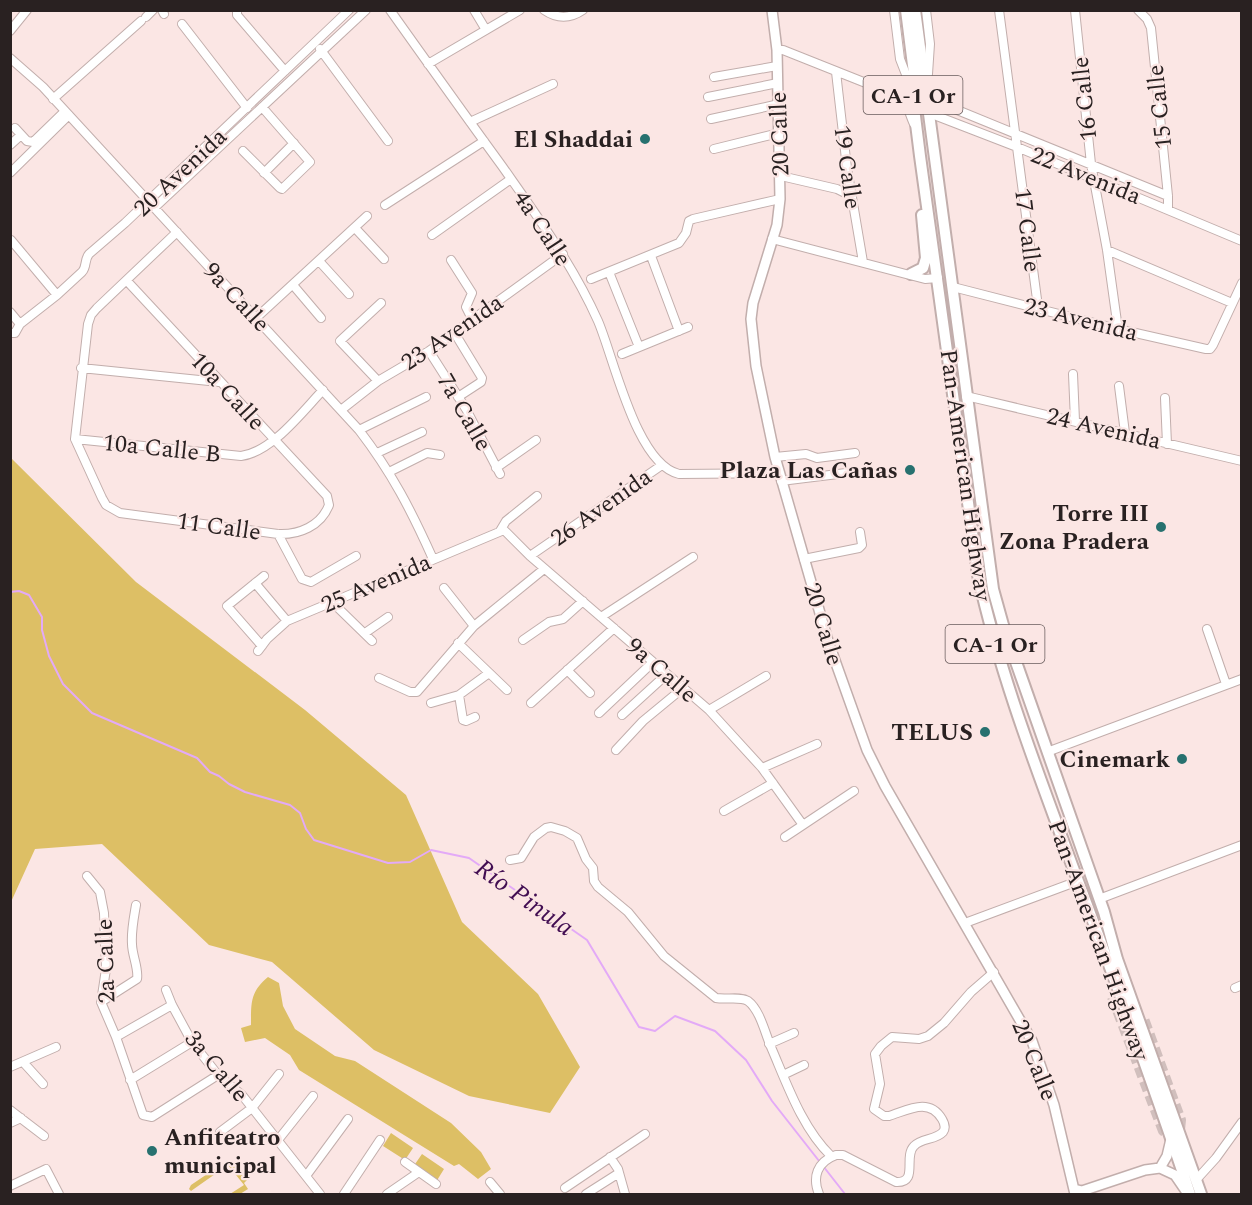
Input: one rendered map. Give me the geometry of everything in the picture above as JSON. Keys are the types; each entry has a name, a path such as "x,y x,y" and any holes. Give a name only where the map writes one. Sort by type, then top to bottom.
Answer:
{"highway":[{"name":"Pan-American Highway","path":"915,10 993,589 1003,625 1108,926 1117,959 1201,1194"},
{"name":"Pan-American Highway","path":"900,11 914,73 912,92 920,156 978,575 988,621 1029,749 1110,968 1189,1194"},
{"path":"924,28 928,74 927,91"},
{"path":"911,274 923,268 926,258 916,167 920,156"},
{"path":"1108,926 1120,950 1143,1016"},
{"path":"1110,968 1112,997"}],"main road":[{"name":"20 Calle","path":"772,10 777,50 780,199 777,225 757,284 751,319 756,366 780,477 847,699 867,750 885,786 1032,1041 1054,1105 1075,1192"},
{"path":"1087,1194 1146,1175 1167,1156 1171,1139"},
{"path":"1075,1192 1145,1170 1155,1169 1175,1175 1189,1194"}],"street":[{"path":"10,31 27,10"},
{"path":"53,99 153,10"},
{"path":"237,10 237,15 285,71"},
{"name":"20 Avenida","path":"152,204 349,10"},
{"name":"20 Avenida","path":"13,333 20,324 85,269 86,258 89,254 152,204 262,108 366,10"},
{"name":"4a Calle","path":"390,10 563,254 597,321 638,432 653,456 662,465"},
{"path":"474,10 486,30"},
{"path":"428,64 520,10"},
{"path":"544,10 552,15 567,17 583,10"},
{"path":"926,10 930,44 928,74"},
{"name":"17 Calle","path":"999,10 1038,308"},
{"name":"16 Calle","path":"1075,10 1093,179 1107,250 1118,329"},
{"name":"15 Calle","path":"1138,10 1147,19 1151,28 1168,209"},
{"path":"182,24 247,108"},
{"path":"315,43 388,141"},
{"path":"777,50 783,50 902,97 917,128"},
{"name":"9a Calle","path":"12,61 67,113 359,430 389,471 408,504 433,559"},
{"path":"714,77 777,66"},
{"name":"19 Calle","path":"836,72 847,168 863,262"},
{"path":"708,97 778,83"},
{"path":"470,122 554,84"},
{"name":"22 Avenida","path":"927,91 945,105 1168,196"},
{"path":"711,119 779,104"},
{"path":"243,151 282,189 310,162 262,108"},
{"name":"22 Avenida","path":"929,112 1242,241"},
{"path":"10,145 18,131 31,142 35,141 67,113"},
{"path":"10,173 67,113"},
{"path":"714,149 779,133"},
{"path":"385,205 484,141"},
{"path":"264,173 294,143"},
{"path":"837,189 847,168"},
{"path":"781,176 837,189 851,196"},
{"path":"432,235 511,179"},
{"path":"591,279 679,243 686,233 688,221 780,199"},
{"path":"256,318 367,216"},
{"path":"355,228 384,259"},
{"path":"75,439 81,368 91,315 177,232"},
{"path":"772,239 925,279 938,278"},
{"path":"11,240 57,295"},
{"path":"1107,250 1232,303 1242,283"},
{"name":"23 Avenida","path":"341,410 378,381 429,351 563,254"},
{"path":"651,256 679,331"},
{"path":"451,260 472,293 472,298 466,305 472,319"},
{"path":"319,261 350,294"},
{"path":"609,272 639,347"},
{"name":"10a Calle","path":"127,281 329,501 327,511 320,520 307,529 290,534 278,534"},
{"path":"293,285 321,318"},
{"name":"23 Avenida","path":"952,287 1118,329 1210,349 1232,303"},
{"path":"378,381 340,341 381,303"},
{"path":"10,312 20,324"},
{"path":"622,354 688,327"},
{"path":"454,332 482,378 458,397"},
{"name":"7a Calle","path":"429,351 458,397 498,471 536,440"},
{"path":"81,368 219,382"},
{"path":"1072,374 1075,422"},
{"path":"1119,386 1125,433"},
{"path":"274,439 322,390"},
{"name":"24 Avenida","path":"966,396 1242,461"},
{"path":"359,430 426,397"},
{"path":"1165,398 1167,444"},
{"path":"377,453 422,432"},
{"name":"10a Calle B","path":"75,439 241,456 259,451 274,439"},
{"name":"11 Calle","path":"75,439 106,505 120,513 278,534 302,579 306,582 311,582 356,556"},
{"path":"389,471 427,453 440,455"},
{"path":"775,457 806,454 817,458 855,453"},
{"name":"26 Avenida","path":"530,556 662,465 679,474 780,477 846,473"},
{"path":"502,531 506,521 537,496"},
{"name":"9a Calle","path":"502,531 709,710 762,768 803,825"},
{"name":"25 Avenida","path":"255,583 228,604 227,608 260,649 287,621 502,531"},
{"path":"804,559 859,548 862,544 861,532"},
{"path":"601,617 693,557"},
{"name":"26 Avenida","path":"379,678 410,692 417,692 428,673 474,626 544,568"},
{"path":"264,576 255,583 287,621"},
{"path":"444,588 474,626"},
{"path":"523,640 549,622 563,619 583,601"},
{"path":"333,603 372,641"},
{"path":"365,633 388,617"},
{"path":"531,703 614,628"},
{"path":"1207,629 1226,684"},
{"path":"458,643 507,690"},
{"path":"599,713 653,662"},
{"path":"567,670 590,693"},
{"path":"431,704 459,695 489,673"},
{"path":"622,715 667,674"},
{"path":"709,710 766,676"},
{"path":"1047,752 1242,679"},
{"path":"616,750 643,721 683,688"},
{"path":"459,695 463,720 475,717"},
{"path":"762,768 817,744"},
{"path":"724,811 773,783"},
{"path":"785,837 854,791"},
{"path":"510,860 521,858 534,837 546,828 565,831 576,838 593,868 594,881 598,887 628,912 664,956 716,998 726,1000 740,998 750,1004 812,1133 829,1158"},
{"path":"1098,899 1242,845"},
{"name":"2a Calle","path":"87,876 100,892 104,913 106,969 101,1002 145,1116 152,1117 218,1075"},
{"path":"965,923 1078,881"},
{"path":"101,1002 135,981 138,975 132,943 136,905"},
{"path":"819,1194 815,1177 817,1170 829,1158 843,1155 896,1182 908,1178 910,1174 909,1156 912,1148 921,1141 940,1135 945,1124 937,1111 929,1106 920,1106 889,1116 884,1116 874,1109 880,1084 875,1054 880,1046 892,1037 919,1039 928,1036 944,1023 971,992 994,972"},
{"name":"3a Calle","path":"166,990 171,1005 192,1042 218,1075 242,1095 320,1194"},
{"path":"116,1037 171,1005"},
{"path":"770,1044 794,1033"},
{"path":"130,1080 192,1042"},
{"path":"10,1067 56,1047"},
{"path":"23,1062 44,1084"},
{"path":"783,1075 804,1065"},
{"path":"220,1132 252,1108 279,1074"},
{"path":"278,1140 313,1096"},
{"path":"10,1110 44,1136"},
{"path":"10,1124 21,1118"},
{"path":"306,1176 348,1119"},
{"path":"1196,1180 1216,1158 1242,1122"},
{"path":"565,1188 645,1134"},
{"path":"344,1194 380,1140"},
{"path":"610,1157 619,1173 625,1194"},
{"path":"405,1162 436,1184"},
{"path":"14,1194 10,1187 46,1169 59,1194"},
{"path":"387,1194 419,1172"},
{"path":"586,1194 619,1173"},
{"path":"490,1182 500,1194"}],"shaded area":[{"path":"11,458 136,582 305,710 406,795 462,922 538,994 580,1067 550,1113 469,1096 374,1050 272,962 209,945 102,844 35,849 11,902"},
{"path":"268,977 279,983 283,1006 295,1029 335,1056 355,1061 451,1123 481,1152 491,1169 478,1179 459,1164 454,1166 299,1070 290,1055 265,1038 245,1042 241,1028 251,1025 253,998 262,982"},
{"path":"391,1133 413,1148 405,1160 383,1146"},
{"path":"422,1154 444,1169 436,1182 413,1167"},
{"path":"228,1160 249,1178 244,1183 248,1189 240,1194 230,1194 244,1185 228,1165 191,1191 189,1189 191,1185"}],"waterway":[{"name":"Río Pinula","path":"10,592 19,591 29,595 42,617 42,630 49,656 63,684 92,713 197,758 210,772 245,792 290,805 300,813 306,829 314,840 388,863 410,862 431,850 469,858 587,940 639,1027 655,1031 675,1016 715,1031 746,1060 772,1101 845,1194"}],"tunnel":[{"path":"921,10 924,28"},
{"path":"1112,997 1163,1131 1170,1136 1180,1130 1181,1120 1143,1016"}],"place":[{"name":"El Shaddai","path":"645,139"},
{"name":"Plaza Las Cañas","path":"910,470"},
{"name":"Torre III Zona Pradera","path":"1161,527"},
{"name":"TELUS","path":"985,732"},
{"name":"Cinemark","path":"1182,759"},
{"name":"Anfiteatro municipal","path":"152,1151"}]}
